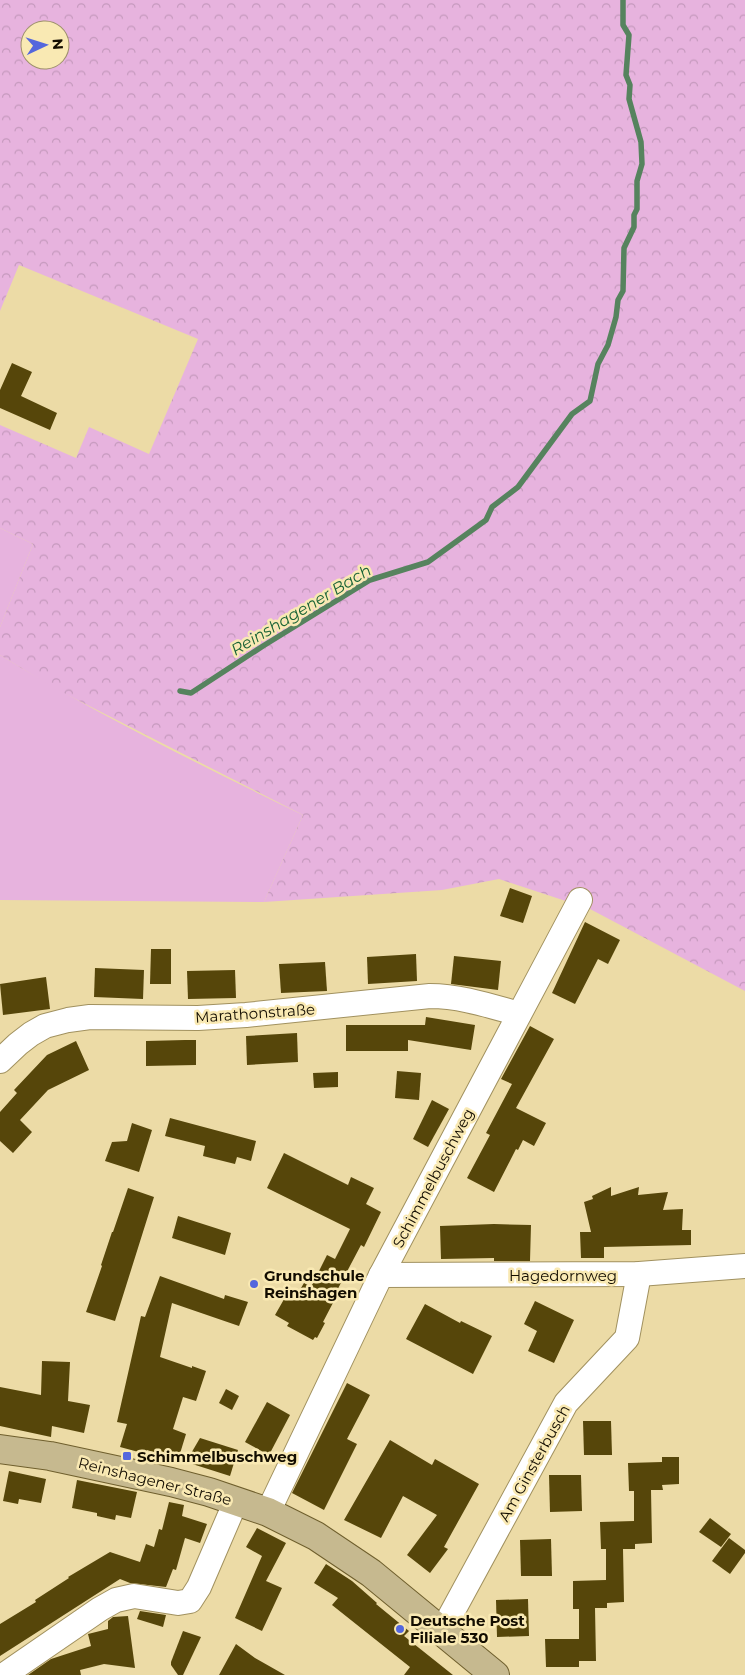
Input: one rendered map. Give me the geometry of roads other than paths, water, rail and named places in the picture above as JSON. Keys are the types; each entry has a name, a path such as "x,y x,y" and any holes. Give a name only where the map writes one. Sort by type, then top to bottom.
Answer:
{"main road":[{"name":"Reinshagener Straße","path":"0,1449 50,1456 192,1486 268,1512 316,1536 371,1573 495,1675"}],"street":[{"name":"Schimmelbuschweg","path":"268,1512 381,1275 580,900"},
{"name":"Marathonstraße","path":"0,1061 18,1044 45,1026 90,1017 246,1016 430,996 463,999 519,1014"},
{"name":"Hagedornweg","path":"381,1275 639,1274 745,1266"},
{"name":"Am Ginsterbusch","path":"442,1631 566,1403 627,1338 639,1274"},
{"path":"4,1675 116,1600 134,1596 178,1604 190,1600 199,1586 236,1500"}],"waterway":[{"name":"Reinshagener Bach","path":"180,691 191,693 370,580 428,562 486,520 492,507 518,487 572,414 590,401 598,364 608,345 616,317 618,300 623,291 624,248 634,227 634,215 637,209 637,181 642,164 641,142 629,99 630,85 626,75 629,35 623,25 623,0"}],"place":[{"name":"Grundschule Reinshagen","path":"254,1284"},
{"name":"Schimmelbuschweg","path":"127,1456"},
{"name":"Deutsche Post Filiale 530","path":"400,1629"}]}
